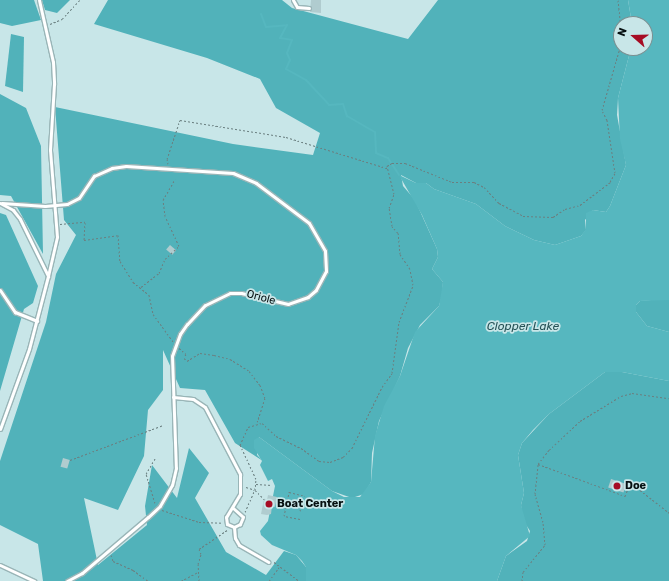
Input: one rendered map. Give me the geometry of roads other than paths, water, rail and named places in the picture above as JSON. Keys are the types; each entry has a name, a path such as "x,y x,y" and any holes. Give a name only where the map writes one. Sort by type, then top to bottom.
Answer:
{"lane":[{"path":"0,429 37,321 48,276 58,224 50,150 54,84 46,25 40,0"},
{"path":"292,0 297,7 309,8"},
{"name":"Oriole","path":"56,206 79,198 94,176 112,168 126,166 233,173 256,183 309,223 321,240 327,260 322,281 308,297 288,304 241,292 230,292 205,305 194,315 180,334 175,346 171,369 173,397 174,478 166,496 157,508 109,550 82,573 67,581"},
{"path":"1,203 56,206"},
{"path":"1,203 13,210 25,226 48,276"},
{"path":"0,290 15,312 37,321"},
{"path":"173,397 193,399 204,407 240,474 242,487 233,508 226,517 228,524 234,528"},
{"path":"233,508 243,517 240,524 234,528"},
{"path":"234,528 235,538 239,545 269,562"},
{"path":"0,565 35,581"}],"water":[{"name":"Clopper Lake","path":"628,0 669,0 669,300 640,301 636,305 636,312 647,326 669,332 669,381 622,372 605,372 549,414 533,430 522,443 518,455 524,493 521,505 530,536 506,556 497,581 306,581 306,567 302,561 296,555 272,545 261,535 260,531 268,521 275,486 272,479 268,481 260,465 262,461 254,448 254,440 259,437 332,491 344,497 360,497 371,482 375,436 384,406 400,376 415,332 439,306 443,282 432,269 438,257 437,249 422,215 399,175 416,183 426,183 434,189 476,204 505,226 534,240 555,245 581,236 586,229 586,213 593,210 606,212 610,206 626,165 620,139 618,98 629,56 653,56 653,16 631,16"}],"waterway":[{"path":"261,14 266,27 287,25 280,38 292,40 287,53 290,60 286,69 306,80 329,105 343,104 347,116 375,132 376,153 388,158 399,175"}],"place":[{"name":"Doe","path":"617,486"},
{"name":"Boat Center","path":"269,504"}]}
